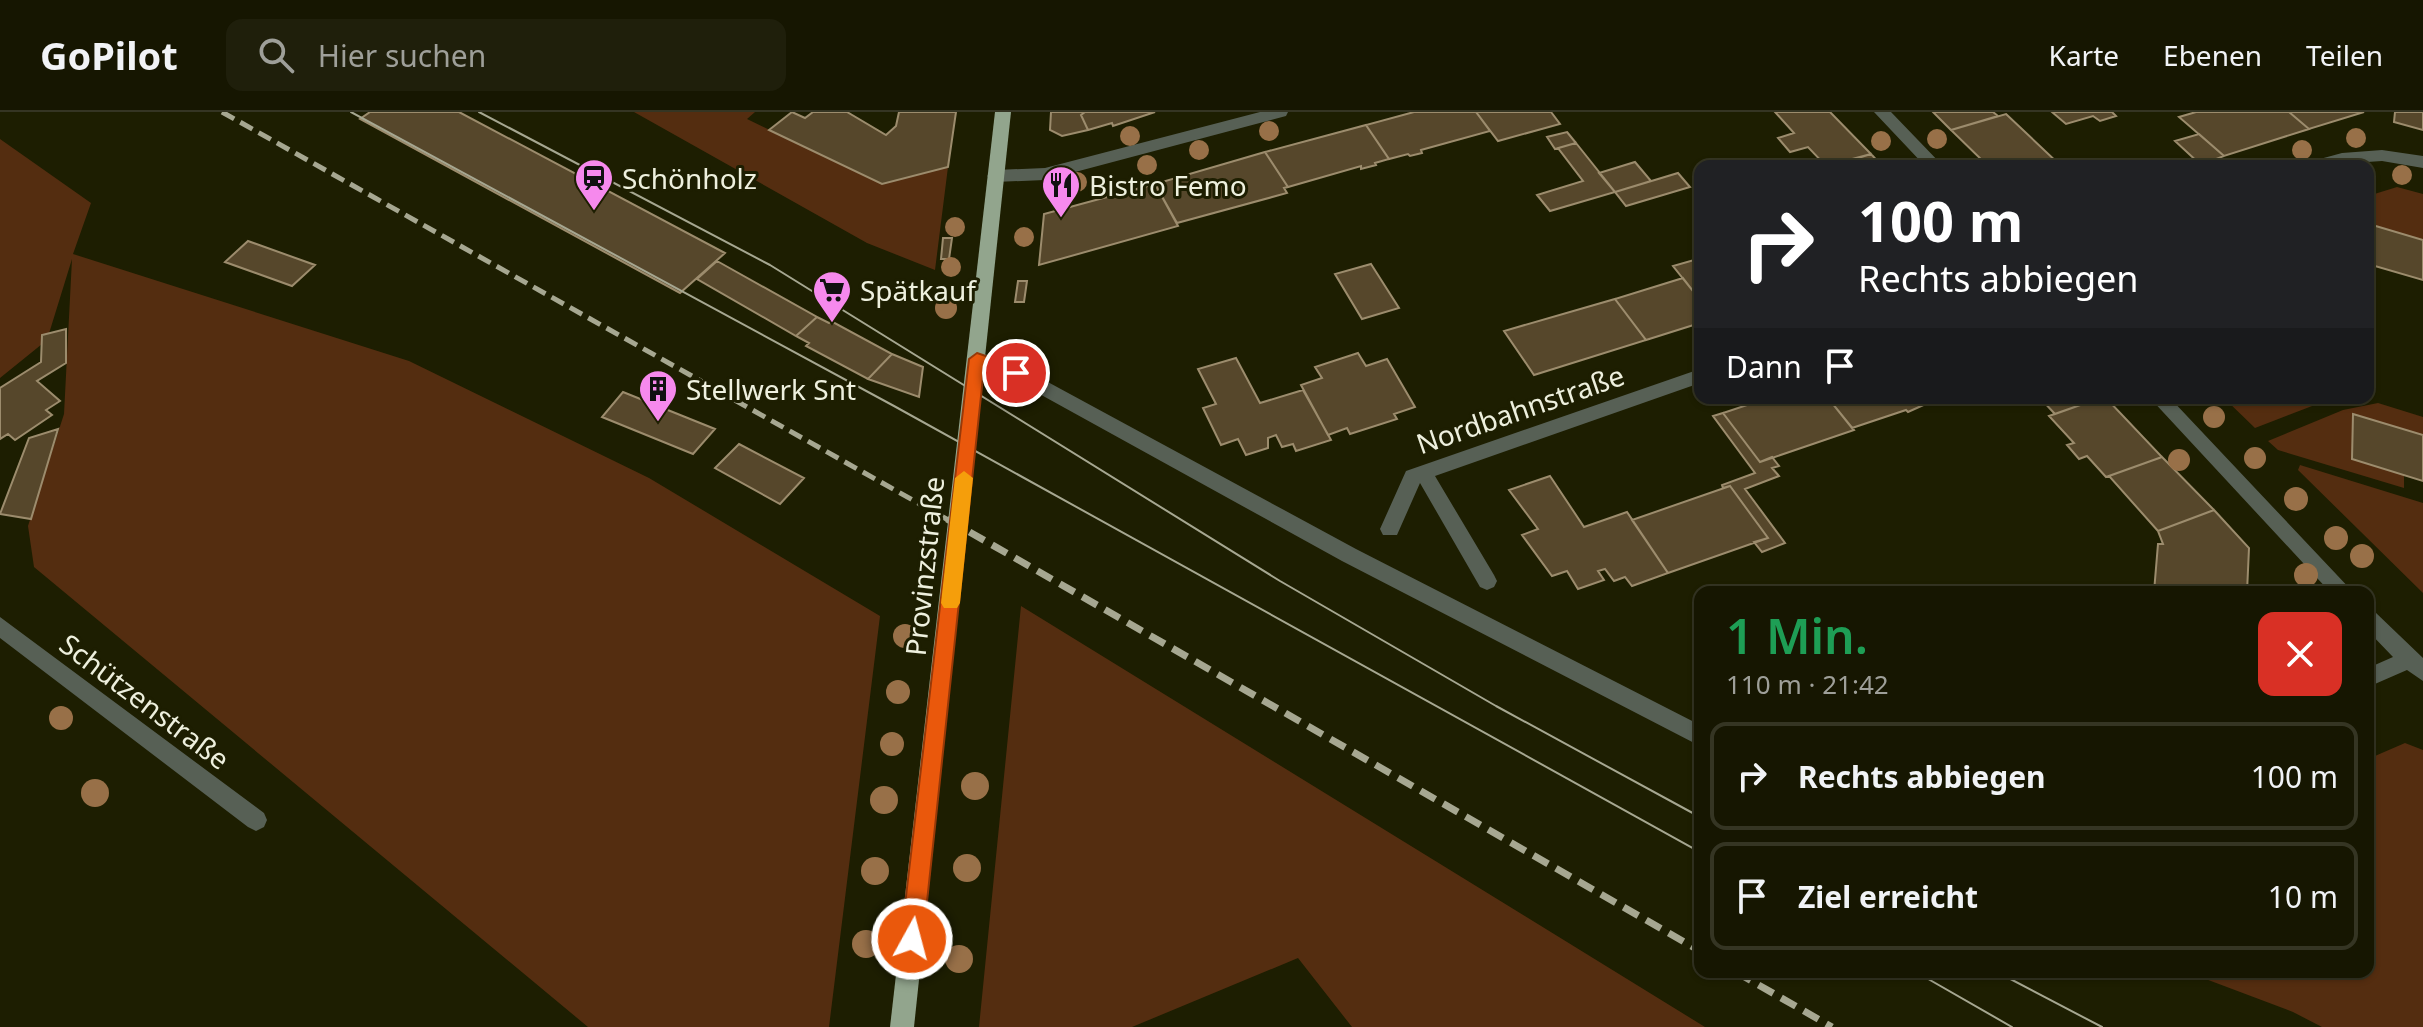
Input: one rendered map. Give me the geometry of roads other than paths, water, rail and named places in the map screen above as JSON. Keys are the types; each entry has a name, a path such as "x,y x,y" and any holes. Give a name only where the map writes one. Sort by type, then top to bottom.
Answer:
{"main road":[{"name":"Provinzstraße","path":"902,1027 1003,112"}],"street":[{"path":"995,176 1045,174 1280,112"},
{"path":"1882,112 1929,160"},
{"path":"2332,160 2344,156 2379,155 2423,162"},
{"path":"977,359 1003,366 1215,485 1403,585 1694,733"},
{"name":"Nordbahnstraße","path":"1390,529 1413,476 1694,378"},
{"path":"2165,404 2337,586"},
{"path":"1423,472 1487,581"},
{"path":"2374,624 2416,666"},
{"name":"Schützenstraße","path":"0,626 256,820"},
{"path":"2374,676 2416,666"}],"tram line":[{"path":"351,112 894,406 1694,849"},
{"path":"479,112 770,265 1280,581 1496,706 1694,814"},
{"path":"1926,978 2012,1027"},
{"path":"2008,978 2102,1027"}],"railway":[{"path":"222,112 950,521"},
{"path":"947,519 1694,948"},
{"path":"1746,978 1832,1027"}],"place":[{"name":"Schönholz","path":"594,212"},
{"name":"Bistro Femo","path":"1061,219"},
{"name":"Spätkauf","path":"832,324"},
{"name":"Stellwerk Snt","path":"658,423"}]}
